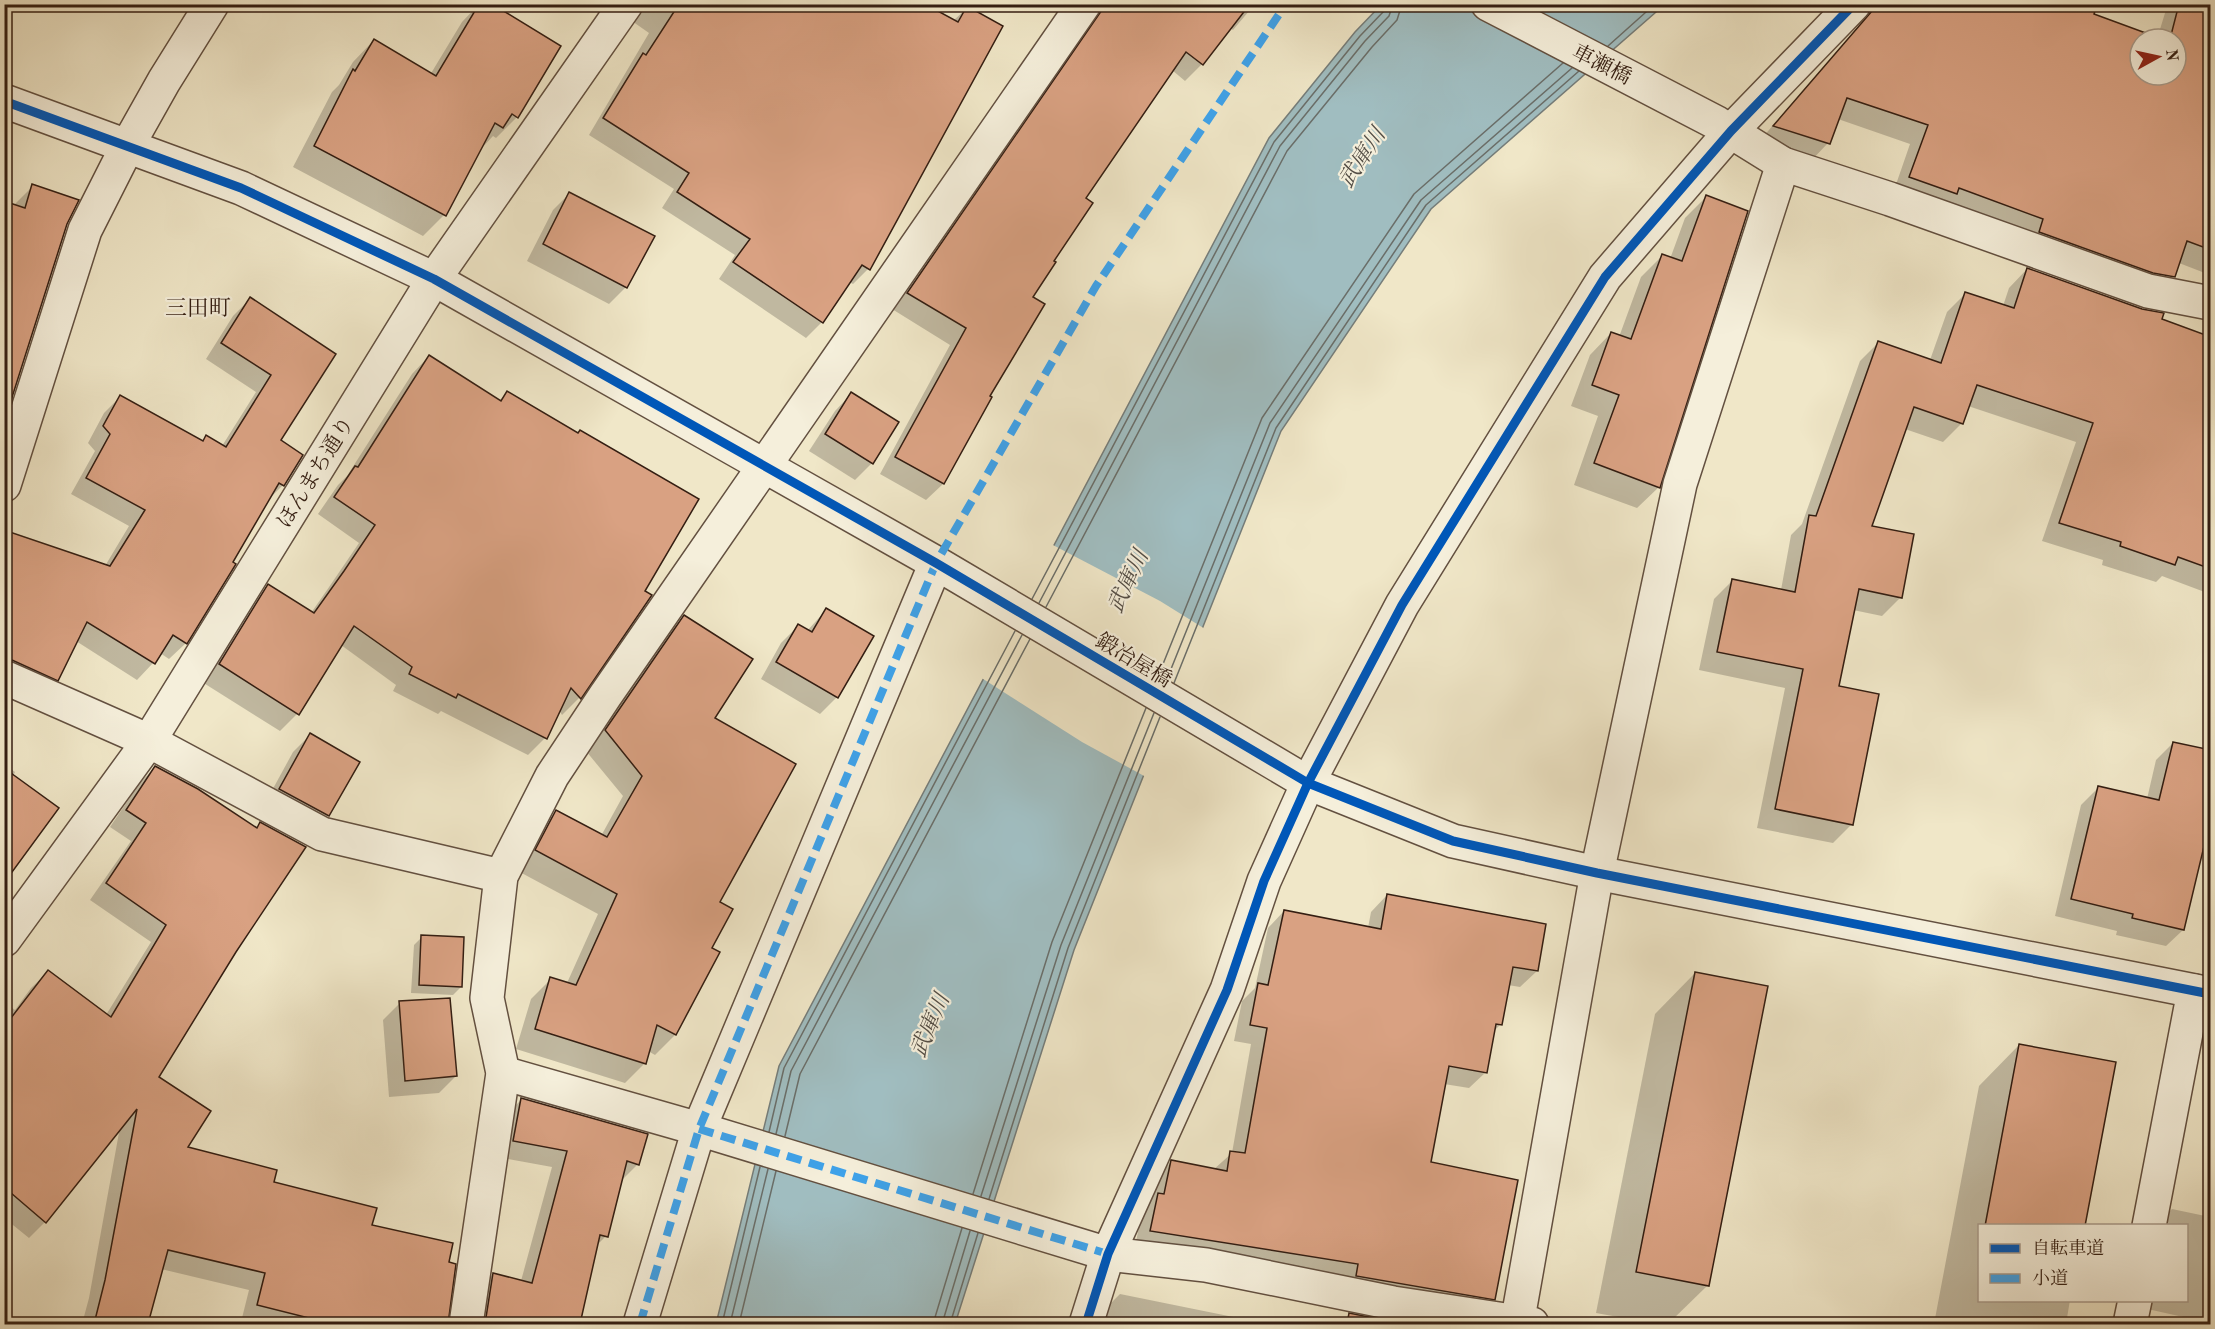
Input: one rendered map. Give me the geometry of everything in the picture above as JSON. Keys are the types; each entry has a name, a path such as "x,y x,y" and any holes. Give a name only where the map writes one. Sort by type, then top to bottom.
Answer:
{"street":[{"path":"4,485 85,230 128,145 164,81 212,4"},
{"name":"ほんまち通り","path":"4,940 149,741 434,279 626,4"},
{"path":"466,1324 503,1073 487,998 501,876 552,776 710,547 763,465 1084,4"},
{"name":"車瀬橋","path":"1488,4 1724,127 1783,164 1890,199 2148,291 2211,303"},
{"path":"1086,1324 1097,1250 1227,990 1299,778 1402,605 1605,277 1724,127 1854,4"},
{"name":"鍛冶屋橋","path":"4,101 241,188 434,279 947,570 1299,778 1453,841 1597,873 2202,993"},
{"path":"503,1073 708,1132 1097,1250 1206,1265 1393,1303 1522,1324 1597,873 1680,484 1783,164"},
{"path":"640,1324 708,1132 947,570"},
{"path":"4,677 149,741 322,834 501,876"},
{"path":"2149,1224 2202,993"},
{"path":"2130,1324 2135,1302"}],"water":[{"name":"武庫川","path":"1381,5 1664,5 1431,209 1281,431 1074,950 955,1324 716,1324 779,1066 1269,138 1355,32"}],"pier":[{"path":"1051,544 1160,601 1205,629 1146,777 1082,742 980,677"}],"building":[{"path":"479,4 492,4 561,46 518,118 512,114 503,128 495,123 446,216 314,146 353,69 355,71 374,39 436,76"},
{"path":"679,4 925,4 958,22 967,6 1003,26 870,270 862,265 823,323 733,262 750,239 677,192 689,173 603,118 643,53 646,55"},
{"path":"1106,4 1250,4 1203,65 1186,52 1086,198 1093,203 1033,297 1045,304 990,396 992,397 944,484 895,457 966,328 907,293"},
{"path":"1878,4 2097,4 2094,14 2129,27 2128,87 2188,87 2188,27 2173,27 2179,4 2211,4 2211,250 2187,241 2175,277 2153,273 2039,232 2043,219 1959,188 1957,194 1909,177 1928,125 1847,98 1830,144 1773,126"},
{"path":"32,184 79,200 67,224 7,413 4,412 4,201 25,208"},
{"path":"569,192 655,236 627,288 543,244"},
{"path":"1706,195 1748,211 1660,488 1594,463 1619,395 1592,385 1611,332 1631,339 1662,254 1682,261"},
{"path":"2027,268 2142,309 2164,313 2162,319 2211,337 2211,569 2178,557 2175,565 2120,546 2121,542 2059,523 2093,423 1977,385 1963,424 1914,407 1872,526 1914,534 1902,598 1859,589 1839,686 1879,694 1853,825 1775,809 1803,669 1717,652 1732,579 1795,592 1809,515 1816,516 1878,341 1941,363 1965,292 2014,308"},
{"path":"250,297 336,354 281,440 303,455 284,486 279,483 233,562 236,564 187,644 173,635 155,664 87,622 58,681 12,660 4,659 4,530 110,566 145,510 86,478 110,434 103,426 120,395 203,441 206,435 226,447 271,375 221,343"},
{"path":"429,355 501,401 507,391 699,499 645,591 652,595 581,699 571,688 547,739 458,694 456,698 409,674 412,667 354,626 299,715 219,664 268,584 314,613 344,571 375,525 334,497 355,466 358,467"},
{"path":"851,392 899,422 873,464 825,434"},
{"path":"826,608 874,636 838,698 776,662 798,624 812,632"},
{"path":"684,615 753,659 715,718 796,764 720,902 733,909 712,948 720,952 676,1035 657,1025 646,1064 535,1029 550,977 576,985 617,894 535,850 556,810 607,837 642,776 605,730"},
{"path":"310,733 360,762 329,816 279,789"},
{"path":"2173,742 2211,750 2211,817 2184,930 2132,918 2133,914 2071,899 2098,786 2159,800"},
{"path":"155,766 198,789 257,828 260,822 306,847 236,952 159,1077 211,1111 188,1147 277,1170 274,1182 377,1208 372,1225 453,1243 449,1262 456,1264 448,1324 307,1324 309,1318 257,1305 265,1273 168,1250 148,1324 94,1324 105,1280 137,1109 46,1223 4,1187 4,1027 48,970 111,1017 166,925 106,883 146,823 126,810"},
{"path":"4,768 59,808 4,883"},
{"path":"1387,894 1546,924 1538,971 1513,967 1502,1025 1496,1024 1487,1073 1449,1066 1431,1162 1518,1180 1495,1300 1356,1276 1358,1264 1150,1231 1158,1193 1164,1194 1171,1160 1227,1171 1230,1151 1245,1153 1267,1028 1250,1025 1258,983 1268,985 1284,910 1381,929"},
{"path":"421,935 464,937 462,987 419,985"},
{"path":"1695,972 1768,986 1709,1286 1636,1272"},
{"path":"450,998 457,1076 405,1081 399,1001"},
{"path":"2019,1044 2116,1062 2085,1224 1985,1224"},
{"path":"521,1098 648,1134 639,1165 627,1161 608,1237 600,1235 580,1324 485,1324 493,1273 532,1283 567,1151 513,1141"},
{"path":"1349,1313 1389,1321 1410,1324 1347,1324"}],"marked path":[{"path":"640,1324 699,1129 936,563 1096,286 1286,4"},
{"path":"699,1129 1108,1254"}],"cycle path":[{"path":"1086,1324 1108,1254 1227,990 1264,881 1308,783 1402,605 1605,277 1731,131 1854,4"},
{"path":"4,101 241,188 434,279 936,563 1308,783 1453,841 1597,873 2210,994"}],"district":[{"name":"三田町","path":"198,307"}]}
